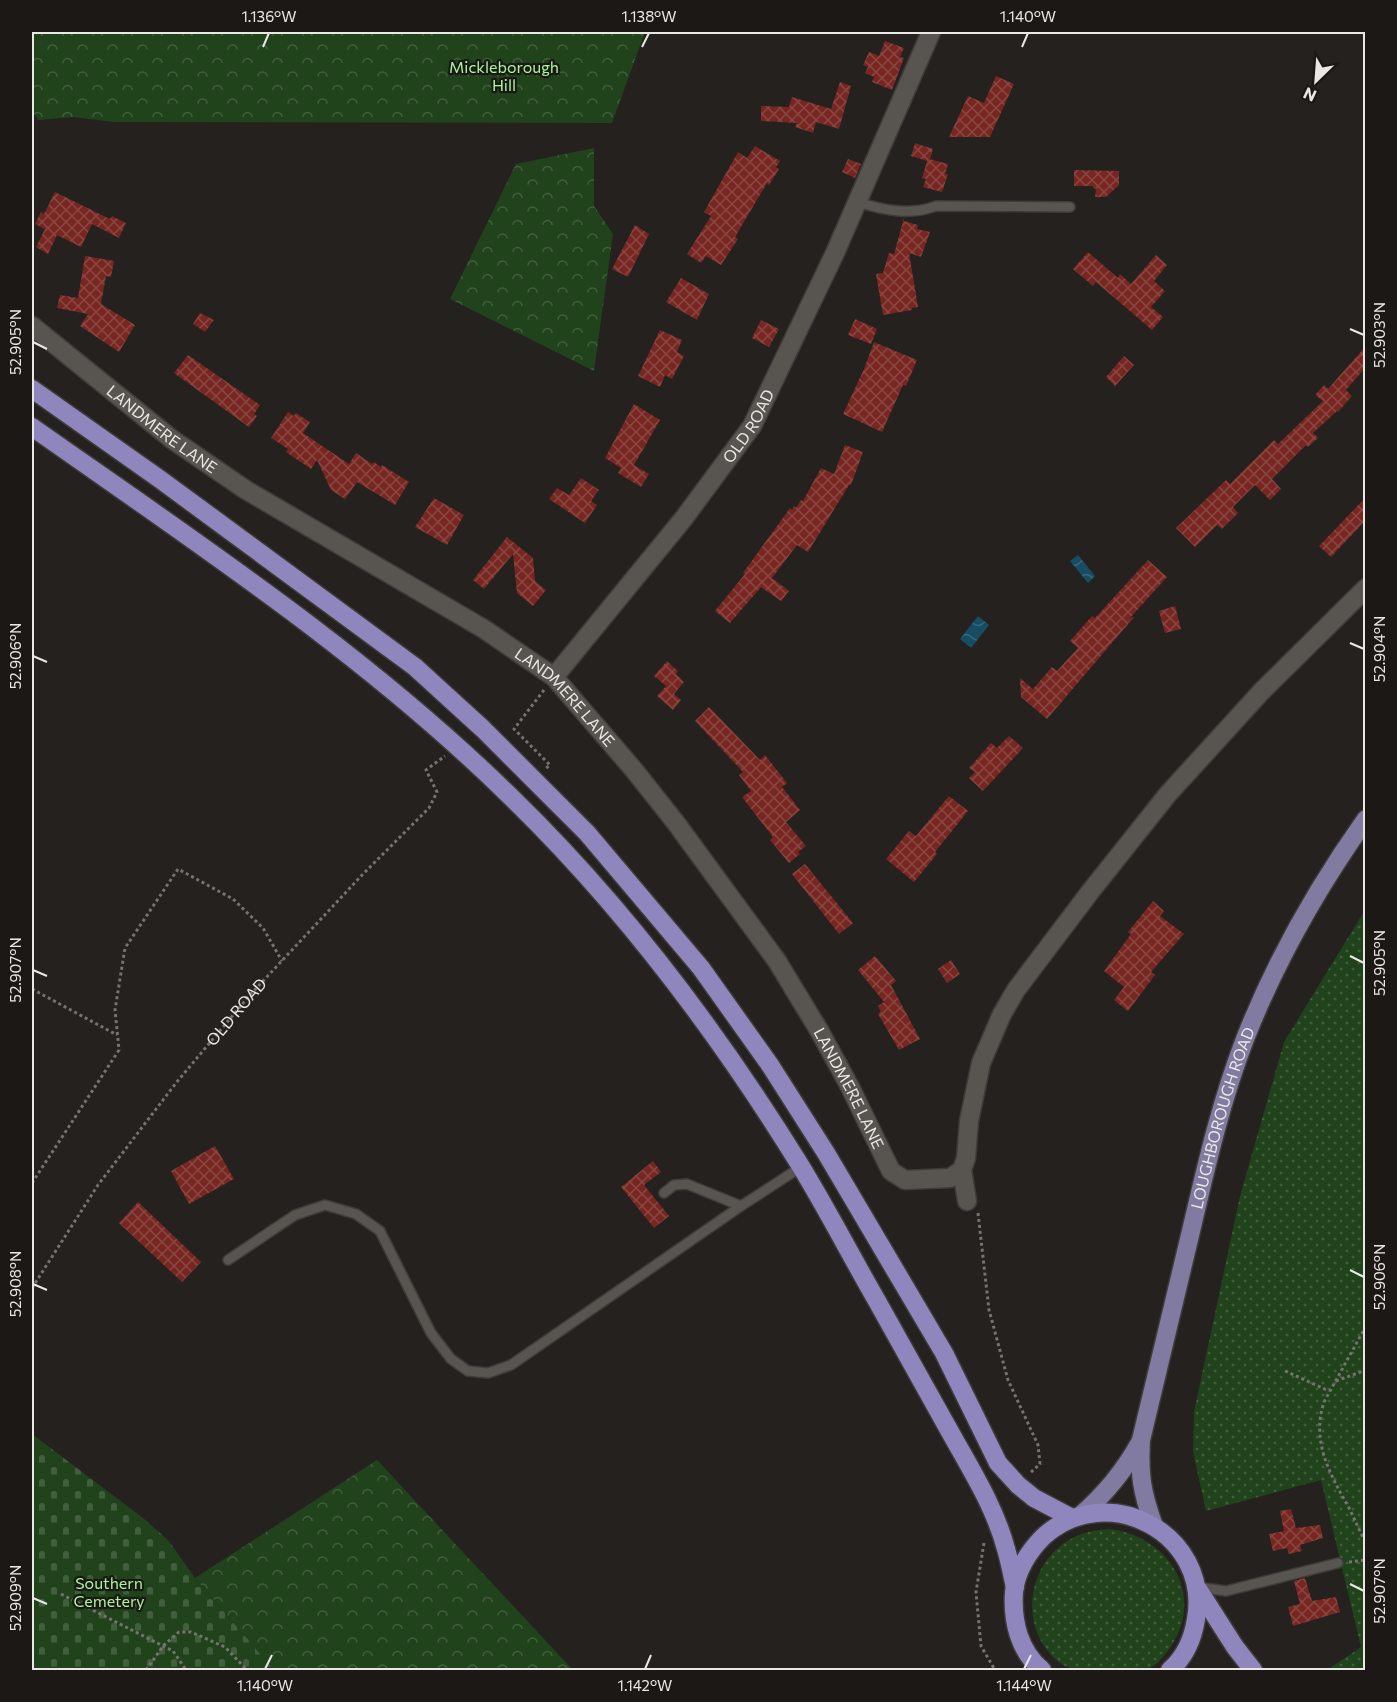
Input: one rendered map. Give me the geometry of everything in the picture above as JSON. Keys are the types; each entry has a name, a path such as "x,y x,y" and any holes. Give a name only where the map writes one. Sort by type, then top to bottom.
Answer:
{"highway":[{"path":"32,389 161,480 416,668 483,729 587,833 701,968 770,1065 826,1153 944,1353 999,1463 1018,1485 1034,1498 1076,1517"},
{"path":"32,427 306,623 395,694 513,799 567,854 677,986 746,1082 801,1167 914,1366 991,1509 1006,1547 1015,1587"},
{"path":"1041,1671 1025,1650 1017,1630 1013,1608 1015,1587 1022,1565 1035,1545 1052,1529 1076,1517 1111,1512 1140,1519 1154,1526 1182,1552 1197,1587 1253,1671"},
{"path":"1170,1671 1186,1651 1194,1631 1198,1609 1197,1587"}],"main road":[{"name":"LOUGHBOROUGH ROAD","path":"1154,1526 1144,1498 1141,1479 1141,1440 1208,1156 1245,1040 1269,983 1298,925 1365,819"},
{"name":"LOUGHBOROUGH ROAD","path":"1076,1517 1105,1494 1125,1468 1141,1440"}],"street":[{"name":"OLD ROAD","path":"554,677 684,518 752,426 835,253 931,32"},
{"name":"LANDMERE LANE","path":"32,326 173,440 246,490 484,628 554,677 676,823 777,962 845,1077 891,1171 906,1180 950,1178 962,1170"},
{"path":"967,1201 962,1170 966,1158 969,1121 981,1063 1007,1004 1090,892 1168,794 1261,692 1365,588"}],"lane":[{"path":"856,202 893,211 922,211 936,206 1070,207"},
{"path":"228,1260 295,1215 325,1205 356,1214 380,1232 431,1333 451,1359 468,1371 488,1373 511,1365 801,1167"},
{"path":"664,1193 674,1185 687,1184 741,1206"},
{"path":"1197,1587 1226,1590 1338,1563"}],"path":[{"path":"550,765 514,729 554,677"},
{"name":"OLD ROAD","path":"32,1288 98,1185 176,1083 249,996 363,873 429,808 437,792 426,770 441,758"},
{"path":"32,1183 119,1050 115,1010 125,948 178,869 233,899 263,928 282,961"},
{"path":"32,989 117,1035"},
{"path":"1365,1326 1329,1391 1320,1414 1319,1430 1323,1453 1331,1476 1365,1543"},
{"path":"1334,1382 1365,1370"},
{"path":"1285,1371 1329,1391"},
{"path":"61,1593 173,1650 186,1671"},
{"path":"146,1671 164,1646 179,1632 191,1632 225,1647 247,1671"}],"green space":[{"name":"Mickleborough Hill","path":"32,32 645,32 612,123 114,122 73,117 38,120 32,111"},
{"path":"594,148 594,206 613,234 594,371 450,299 516,164"},
{"path":"1365,910 1365,1670 1327,1670 1361,1647 1321,1480 1206,1511 1193,1452 1194,1412 1240,1196 1284,1042"},
{"name":"Southern Cemetery","path":"32,1434 143,1518 168,1540 195,1578 274,1670 32,1670"},
{"path":"377,1460 573,1670 274,1670 195,1578"},
{"path":"1109,1529 1148,1542 1163,1554 1175,1569 1182,1587 1185,1605 1181,1625 1172,1645 1157,1663 1142,1671 1084,1670 1065,1666 1048,1651 1039,1637 1034,1622 1032,1606 1034,1591 1038,1576 1046,1562 1056,1550 1074,1537"}],"water":[{"path":"1078,555 1095,576 1088,583 1070,561"},
{"path":"978,616 989,625 971,648 960,639"}],"building":[{"path":"885,41 904,48 900,57 904,58 892,90 872,82 874,77 865,73 868,67 863,65 869,52 879,56"},
{"path":"996,76 1014,84 990,137 949,137 968,96 984,103"},
{"path":"840,82 851,86 839,129 816,122 813,133 795,127 797,123 761,121 761,106 789,107 792,97 831,109"},
{"path":"915,143 933,149 930,159 948,164 945,174 948,174 942,192 923,187 926,179 922,178 927,161 911,156"},
{"path":"755,146 780,161 776,167 779,169 769,185 767,183 735,237 738,239 721,265 706,256 701,263 687,254 711,216 704,212 738,152 747,158"},
{"path":"848,159 861,164 855,178 842,172"},
{"path":"1074,170 1119,171 1119,185 1106,197 1095,197 1096,189 1093,186 1074,186"},
{"path":"55,192 110,219 112,216 126,223 119,238 92,224 81,247 57,235 48,254 36,247 45,229 35,224 41,212 44,214"},
{"path":"904,218 904,221 918,225 917,229 930,232 921,257 909,253 918,307 883,315 876,274 883,273 889,253 894,254"},
{"path":"635,225 649,234 628,277 612,269"},
{"path":"1088,252 1118,278 1120,274 1131,284 1156,255 1167,265 1154,281 1165,291 1151,307 1163,317 1152,330 1096,282 1093,286 1073,269"},
{"path":"85,256 114,261 111,277 106,276 101,304 135,325 119,352 80,326 88,314 57,308 60,295 78,298"},
{"path":"681,278 709,294 697,320 666,302"},
{"path":"200,313 214,320 205,332 193,324"},
{"path":"855,319 877,329 871,344 848,335"},
{"path":"761,320 779,329 769,347 752,338"},
{"path":"660,330 682,340 677,352 684,356 672,379 665,375 660,387 638,376"},
{"path":"874,342 917,360 882,432 843,414"},
{"path":"1365,347 1365,368 1346,390 1352,396 1338,412 1313,433 1318,438 1308,447 1306,445 1272,479 1281,489 1270,500 1255,485 1233,507 1238,513 1222,529 1217,525 1195,547 1176,528 1226,480 1230,484 1274,440 1278,444 1323,401 1315,395 1324,385 1328,389"},
{"path":"188,355 260,405 254,414 257,416 249,427 174,373"},
{"path":"1124,356 1134,365 1115,386 1106,377"},
{"path":"634,404 660,420 634,465 649,474 641,487 618,473 621,468 605,458"},
{"path":"288,412 294,416 296,413 310,422 303,433 349,464 356,453 372,464 374,462 381,467 382,465 409,482 395,505 357,482 345,499 331,490 317,460 311,469 286,452 288,449 271,438"},
{"path":"845,445 863,452 851,485 808,552 797,545 772,578 789,591 781,601 761,587 730,623 715,611 745,574 743,573 790,508 792,510 794,506 796,508 801,500 803,501 821,468 834,474"},
{"path":"581,478 599,490 591,501 597,505 585,523 549,499 557,488 569,495"},
{"path":"434,498 464,515 447,545 415,527"},
{"path":"1365,498 1365,521 1331,557 1319,546"},
{"path":"507,537 533,558 535,581 546,590 533,606 517,593 513,554 484,589 473,580"},
{"path":"1148,560 1167,577 1047,719 1021,697 1020,678 1033,689 1052,667 1057,671 1078,648 1070,641 1092,616 1095,618"},
{"path":"1175,606 1181,629 1165,633 1159,611"},
{"path":"667,661 678,671 676,674 684,682 674,694 681,700 673,710 657,696 666,686 654,676"},
{"path":"709,707 760,760 765,755 787,783 782,787 800,810 786,822 806,846 789,863 770,840 773,837 742,797 751,791 739,775 743,772 695,721"},
{"path":"1009,736 1023,748 983,791 969,778 975,772 969,768 991,743 997,748"},
{"path":"949,796 968,811 914,882 886,859 909,831 916,836"},
{"path":"805,864 853,923 839,934 792,874"},
{"path":"1153,901 1164,911 1160,916 1184,934 1151,972 1155,975 1128,1011 1114,1000 1124,987 1104,971 1131,934 1128,932"},
{"path":"875,956 896,981 891,985 920,1039 899,1050 878,1014 881,1012 878,1006 884,1002 858,970"},
{"path":"951,960 960,974 947,983 938,969"},
{"path":"215,1146 234,1179 189,1204 171,1171"},
{"path":"653,1161 661,1172 644,1185 669,1216 654,1228 621,1187"},
{"path":"138,1202 201,1262 182,1282 119,1223"},
{"path":"1291,1509 1296,1528 1320,1525 1323,1538 1300,1545 1302,1551 1289,1554 1287,1548 1273,1551 1269,1534 1284,1531 1280,1511"},
{"path":"1305,1578 1312,1601 1336,1597 1340,1612 1293,1626 1288,1607 1300,1604 1294,1581"}]}
